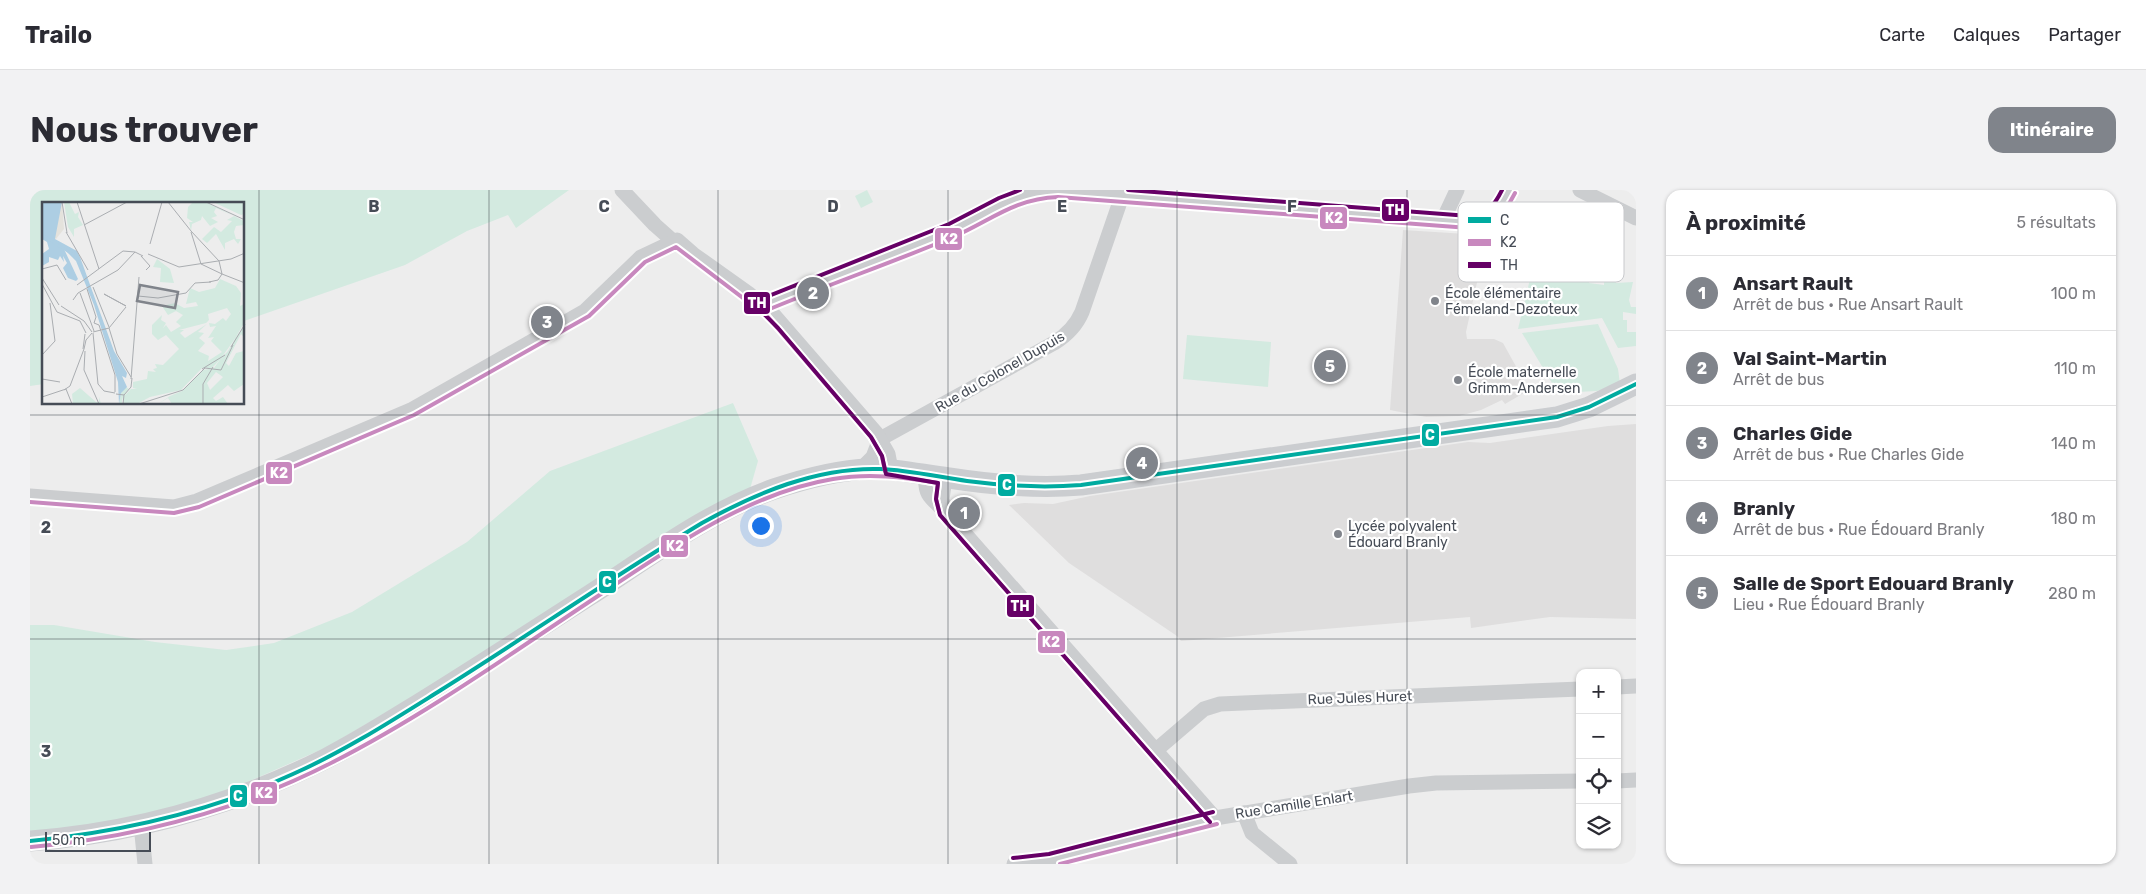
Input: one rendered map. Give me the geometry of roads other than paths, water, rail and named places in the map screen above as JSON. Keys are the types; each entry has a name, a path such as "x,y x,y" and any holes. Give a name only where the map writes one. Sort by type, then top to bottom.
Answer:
{"street":[{"path":"622,190 651,222 763,304 872,427 888,454 891,470"},
{"path":"763,304 954,229 1001,203 1026,193 1050,190 1458,221"},
{"path":"1443,220 1457,190"},
{"path":"1503,202 1509,190"},
{"path":"1580,190 1604,202"},
{"name":"Rue du Colonel Dupuis","path":"880,439 1067,334 1082,312 1122,196"},
{"path":"1624,212 1636,218"},
{"path":"30,496 174,507 197,502 411,410 585,311 638,260 650,252 675,241"},
{"path":"1567,415 1636,384"},
{"path":"30,840 97,833 141,825 201,809 243,795 336,753 447,687 683,536 736,505 797,482 860,470 891,470 1016,487 1064,487 1567,415 1604,409 1636,399"},
{"path":"860,470 873,457 880,439"},
{"path":"936,476 945,511 1215,818"},
{"path":"1621,687 1636,686"},
{"name":"Rue Jules Huret","path":"1156,750 1204,709 1220,704 1576,689"},
{"path":"1621,781 1636,780"},
{"name":"Rue Camille Enlart","path":"1014,864 1050,860 1215,818 1427,784 1576,781"},
{"path":"1244,813 1252,833 1290,864"},
{"path":"141,825 145,864"}],"place":[{"name":"Val Saint-Martin","path":"813,293"},
{"name":"École élémentaire Fémeland-Dezoteux","path":"1435,301"},
{"name":"Charles Gide","path":"547,322"},
{"name":"Salle de Sport Edouard Branly","path":"1330,366"},
{"name":"École maternelle Grimm-Andersen","path":"1458,380"},
{"name":"Branly","path":"1142,463"},
{"name":"Ansart Rault","path":"964,513"},
{"name":"Lycée polyvalent Édouard Branly","path":"1338,534"}]}
